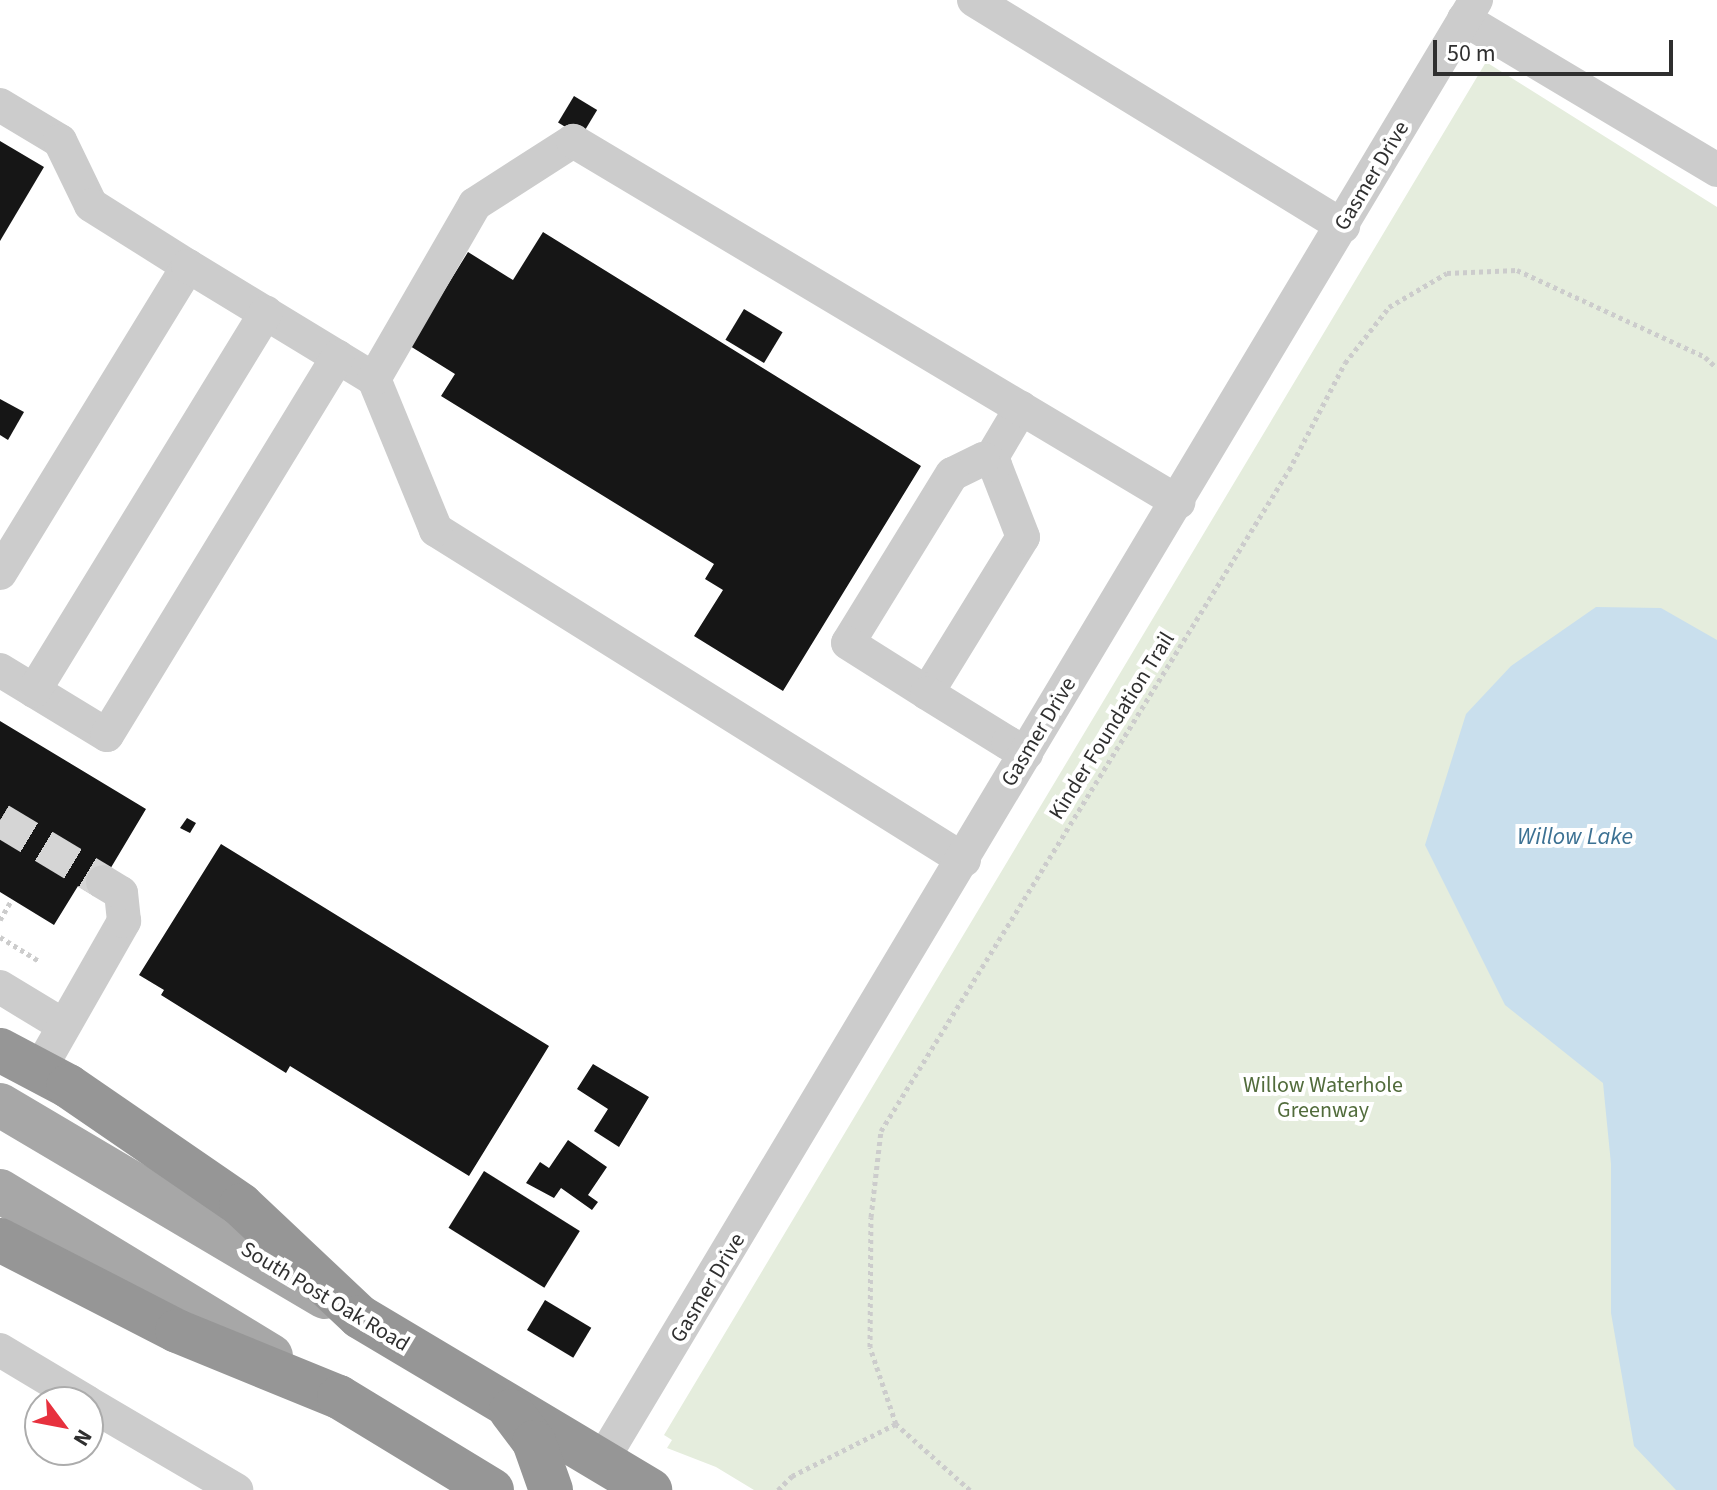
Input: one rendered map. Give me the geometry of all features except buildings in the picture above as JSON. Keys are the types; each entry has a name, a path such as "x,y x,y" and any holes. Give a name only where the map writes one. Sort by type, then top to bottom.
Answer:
{"highway":[{"path":"0,1050 68,1086 241,1205 360,1317"},
{"path":"0,1240 177,1331 339,1397 492,1490"},
{"name":"South Post Oak Road","path":"360,1317 508,1406 604,1476 650,1490"},
{"path":"508,1406 534,1442 551,1490"}],"main road":[{"name":"South Post Oak Road","path":"0,1105 360,1317"},
{"path":"0,1191 339,1397"}],"street":[{"path":"974,0 1343,226"},
{"path":"1470,10 1717,170"},
{"name":"Gasmer Drive","path":"604,1476 1026,753 1470,10"},
{"path":"0,105 60,141 91,205 374,379 436,530 964,860"},
{"path":"374,379 475,204 573,141 1178,502"},
{"path":"0,573 188,266"},
{"path":"34,691 266,313"},
{"path":"0,670 107,735 338,357"},
{"path":"989,462 1021,408"},
{"path":"927,693 1023,537 995,465 983,459 952,474 848,643 927,693 1026,753"},
{"path":"38,1072 61,1024 124,921 121,893 103,882"},
{"path":"0,987 61,1024"},
{"path":"0,1350 61,1386"},
{"path":"104,1412 236,1490"}],"path":[{"name":"Kinder Foundation Trail","path":"970,1490 896,1424 870,1347 871,1217 881,1131 1281,484 1345,363 1389,307 1447,273 1517,270 1705,357 1717,368"},
{"path":"0,920 12,899"},
{"path":"0,937 39,961"},
{"path":"778,1490 792,1476 896,1424"}],"green space":[{"name":"Willow Waterhole Greenway","path":"1486,62 1717,207 1717,1490 754,1490 716,1467 667,1448 672,1440 664,1435"}],"water":[{"name":"Willow Lake","path":"1596,607 1661,608 1717,640 1717,1490 1676,1490 1634,1446 1611,1313 1611,1164 1603,1083 1505,1005 1425,845 1466,714 1511,666"}],"tunnel":[{"path":"0,820 103,882"}]}
